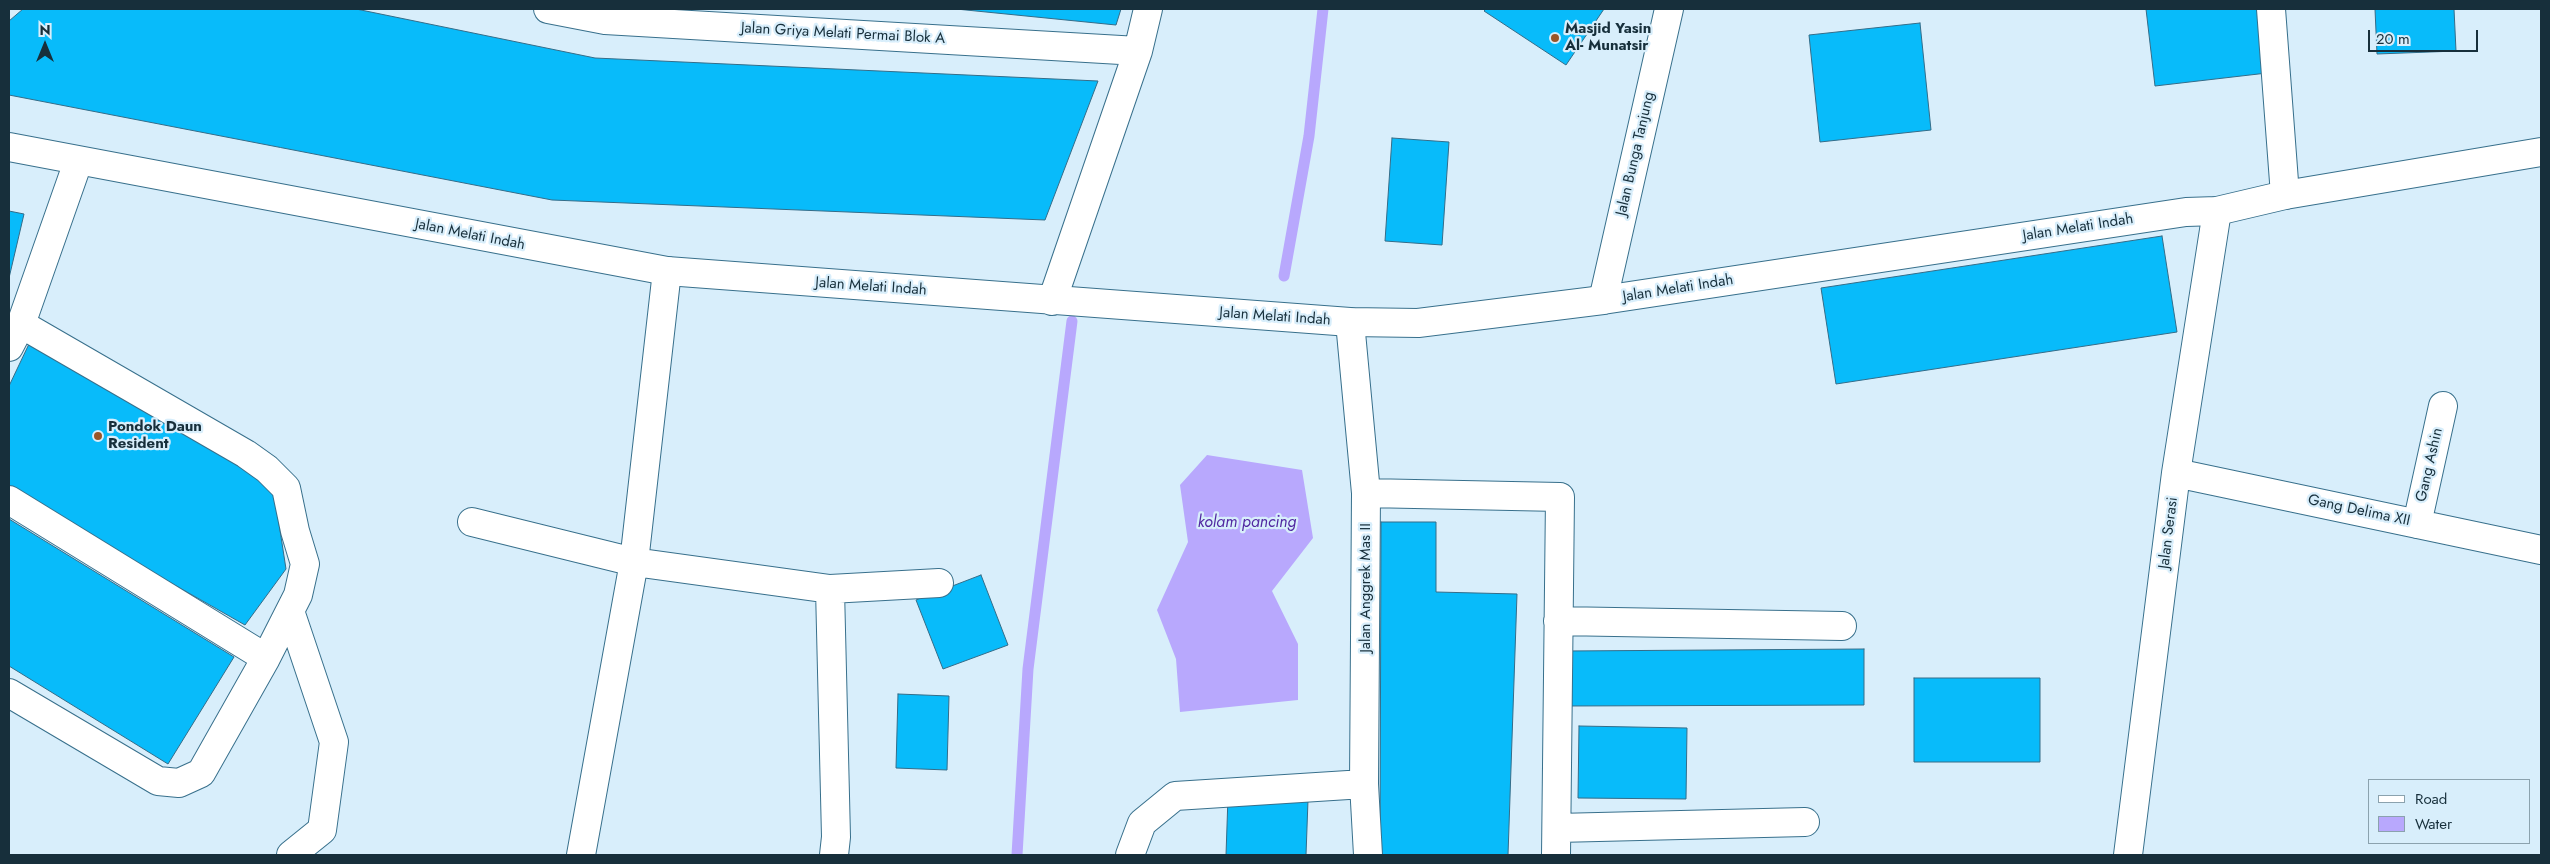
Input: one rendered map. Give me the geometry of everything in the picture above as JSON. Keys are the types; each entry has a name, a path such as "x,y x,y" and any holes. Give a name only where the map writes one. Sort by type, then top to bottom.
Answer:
{"street":[{"name":"Jalan Griya Melati Permai Blok A","path":"548,9 606,20 1138,52"},
{"path":"1052,301 1138,52 1148,9"},
{"name":"Jalan Bunga Tanjung","path":"1603,300 1669,9"},
{"path":"2271,9 2285,196"},
{"name":"Jalan Melati Indah","path":"9,147 78,162 667,271 1350,322 1418,323 1603,300 2186,212 2217,211 2285,196 2541,152"},
{"path":"9,693 158,781 179,783 200,773 266,658 290,611 298,595 305,564 295,531 286,488 267,469 246,454 15,335 78,162"},
{"name":"Jalan Serasi","path":"2128,855 2176,472 2217,211"},
{"path":"582,855 634,562 667,271"},
{"name":"Jalan Anggrek Mas II","path":"1350,322 1366,493 1364,784 1368,855"},
{"name":"Gang Ashin","path":"2416,524 2444,406"},
{"name":"Gang Delima XII","path":"2176,472 2541,550"},
{"path":"1366,493 1560,497 1556,855"},
{"path":"9,500 266,658"},
{"path":"472,522 634,562 830,589 939,583"},
{"path":"830,589 836,837 834,855"},
{"path":"290,611 334,742 322,830 291,855"},
{"path":"1558,621 1842,626"},
{"path":"1130,855 1142,823 1175,796 1364,784"},
{"path":"1556,828 1805,822"}],"water":[{"name":"kolam pancing","path":"1207,455 1302,470 1313,538 1272,591 1298,644 1298,700 1180,712 1176,659 1157,610 1188,542 1180,485"}],"building":[{"path":"23,9 356,9 595,58 1098,81 1045,220 552,200 9,95 9,21"},
{"path":"956,9 1121,9 1116,25"},
{"name":"Masjid Yasin Al- Munatsir","path":"1486,9 1604,9 1566,65 1484,11"},
{"path":"2146,9 2259,9 2267,73 2155,86"},
{"path":"2375,9 2454,9 2456,51 2377,54"},
{"path":"1920,23 1931,130 1820,142 1809,35"},
{"path":"1392,138 1449,142 1442,245 1385,241"},
{"path":"9,211 24,214 9,278"},
{"path":"2162,236 2177,332 1836,384 1821,288"},
{"name":"Pondok Daun Resident","path":"29,344 273,485 286,569 245,625 9,491 9,386"},
{"path":"9,519 234,657 168,764 9,666"},
{"path":"1381,522 1436,522 1436,592 1517,594 1508,855 1380,855"},
{"path":"981,575 1008,645 943,669 916,600"},
{"path":"1864,649 1864,705 1566,706 1566,651"},
{"path":"1914,678 2040,678 2040,762 1914,762"},
{"path":"898,694 949,696 947,770 896,768"},
{"path":"1579,726 1687,728 1686,799 1578,798"},
{"path":"1228,797 1308,800 1306,855 1226,855"}],"waterway":[{"path":"1284,276 1309,136 1323,9"},
{"path":"1017,855 1028,669 1072,321"}],"place":[{"name":"Masjid Yasin Al- Munatsir","path":"1555,38"},
{"name":"Pondok Daun Resident","path":"98,436"}]}
